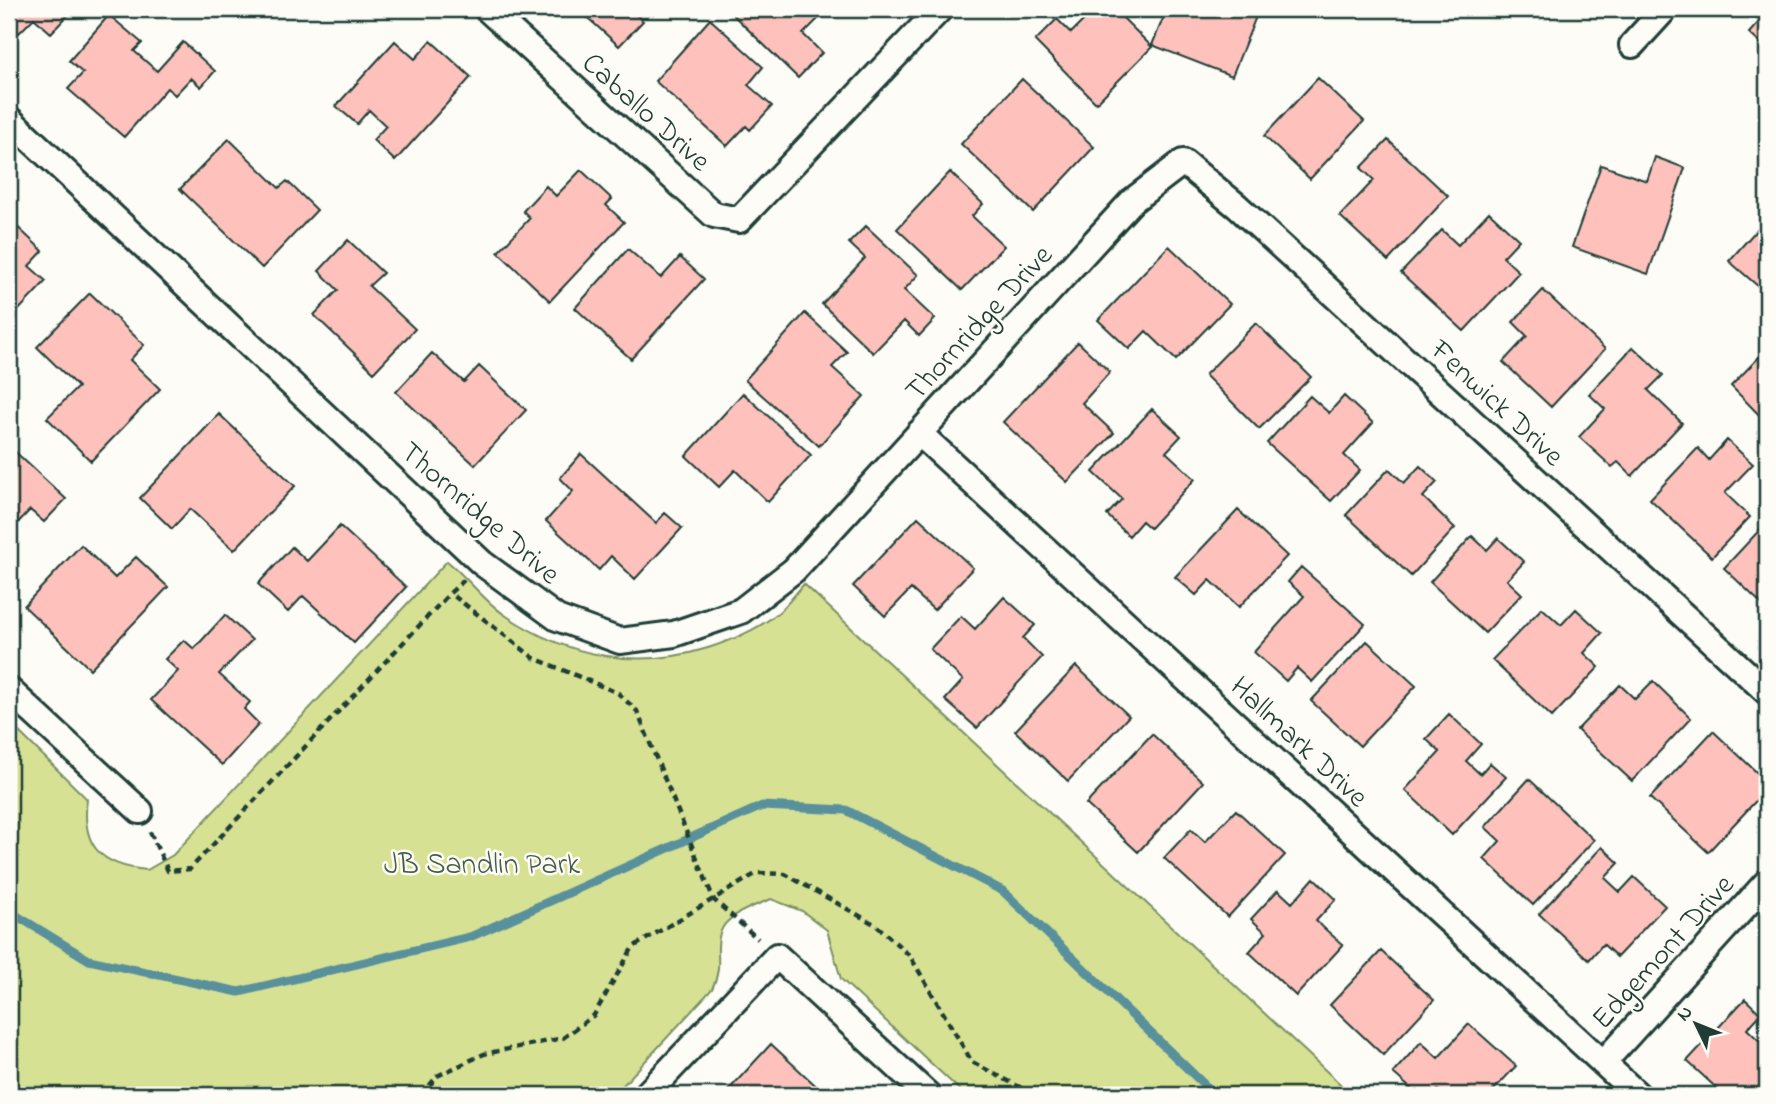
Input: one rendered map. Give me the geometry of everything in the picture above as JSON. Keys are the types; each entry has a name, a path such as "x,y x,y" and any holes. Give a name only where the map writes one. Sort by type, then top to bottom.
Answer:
{"street":[{"name":"Caballo Drive","path":"487,9 714,215 739,220 940,9"},
{"path":"1632,45 1665,9"},
{"name":"Thornridge Drive","path":"9,119 482,563 557,618 621,641 674,634 741,611 794,570 1132,201 1183,162"},
{"name":"Fenwick Drive","path":"1183,162 1237,206 1767,692"},
{"name":"Hallmark Drive","path":"919,433 1638,1095"},
{"path":"9,690 140,811"},
{"name":"Edgemont Drive","path":"1603,1063 1767,882"},
{"path":"646,1095 777,956 928,1095"}],"path":[{"path":"140,811 168,871 190,869 450,593 482,563"},
{"path":"450,593 534,658 618,693 637,711 714,900 777,956"}],"green space":[{"name":"JB Sandlin Park","path":"447,561 497,609 529,629 578,650 629,658 681,655 736,638 771,618 786,606 804,584 1352,1095 965,1095 841,979 827,930 802,911 771,899 742,912 723,926 718,940 718,966 712,989 614,1095 9,1095 9,722 87,799 87,829 98,851 117,864 147,870 173,855"}],"building":[{"path":"9,9 74,9 51,33 34,18 19,33 9,23"},
{"path":"578,9 630,9 643,21 619,46"},
{"path":"727,9 828,9 803,34 822,53 798,78"},
{"path":"1095,9 1114,9 1152,47 1096,103 1035,41 1057,19 1071,33"},
{"path":"1167,9 1259,9 1232,76 1152,45"},
{"path":"1767,13 1767,50 1749,33"},
{"path":"109,15 142,43 134,51 157,71 183,42 215,71 201,87 191,78 175,95 167,88 124,137 68,89 83,73 69,61"},
{"path":"710,19 763,67 748,85 772,106 750,130 746,126 727,146 655,81"},
{"path":"395,41 415,59 431,41 471,77 395,161 373,140 386,126 369,110 357,124 336,106"},
{"path":"1318,78 1364,121 1310,179 1264,136"},
{"path":"1022,79 1094,147 1033,212 961,144"},
{"path":"229,139 279,188 287,181 317,210 262,268 180,189"},
{"path":"1388,140 1448,196 1388,261 1340,216 1374,180 1361,168"},
{"path":"1655,157 1685,168 1648,274 1572,247 1601,165 1647,181"},
{"path":"581,170 612,199 606,205 624,222 550,301 498,252 530,218 523,211 546,186 556,196"},
{"path":"950,172 983,204 972,216 1004,246 962,290 897,229"},
{"path":"1489,212 1519,240 1503,257 1519,272 1464,331 1401,273 1442,230 1458,245"},
{"path":"9,219 43,251 29,266 46,281 15,314 9,307"},
{"path":"866,226 918,275 904,290 935,319 919,336 904,321 873,353 822,304 865,258 849,243"},
{"path":"1760,226 1767,233 1767,294 1729,261"},
{"path":"348,240 383,273 369,286 415,329 374,372 314,315 338,290 319,271"},
{"path":"1169,246 1230,304 1176,360 1146,331 1129,349 1098,320"},
{"path":"628,249 661,278 680,257 704,279 631,359 575,308"},
{"path":"1543,290 1605,349 1551,407 1503,362 1527,336 1513,322"},
{"path":"90,293 144,345 130,360 160,389 91,461 47,418 78,387 37,347"},
{"path":"805,313 847,352 832,367 864,396 819,446 745,380"},
{"path":"1256,323 1311,377 1259,429 1205,375"},
{"path":"1078,342 1110,372 1082,403 1114,433 1067,482 1003,422"},
{"path":"1633,347 1663,375 1648,390 1682,423 1632,476 1618,462 1612,467 1579,437 1605,409 1589,394"},
{"path":"1767,349 1767,423 1731,386"},
{"path":"432,353 464,382 479,366 526,410 475,465 396,392"},
{"path":"743,393 811,455 768,502 735,470 719,487 686,456"},
{"path":"1310,396 1329,413 1344,396 1373,423 1344,455 1360,470 1331,501 1267,443"},
{"path":"1152,409 1181,436 1166,452 1195,479 1150,528 1142,521 1129,536 1107,515 1122,499 1093,472"},
{"path":"219,414 295,486 234,550 190,509 172,529 140,498"},
{"path":"1727,440 1753,464 1725,493 1750,517 1712,557 1650,499 1698,448 1709,460"},
{"path":"9,446 66,499 44,522 30,510 9,532"},
{"path":"581,454 656,523 665,513 682,528 635,579 611,556 599,570 546,521 573,491 560,478"},
{"path":"1420,466 1437,482 1423,497 1455,528 1411,576 1346,515 1389,469 1404,483"},
{"path":"1238,510 1287,556 1239,607 1210,580 1196,595 1175,577"},
{"path":"918,517 973,568 934,610 911,589 885,616 853,586"},
{"path":"1767,522 1767,609 1724,568"},
{"path":"340,526 406,587 354,643 303,596 288,612 258,584 292,547 307,561"},
{"path":"1472,536 1487,550 1498,538 1524,562 1507,580 1522,594 1485,633 1430,582"},
{"path":"81,545 115,578 136,557 168,587 90,669 24,606"},
{"path":"1301,567 1365,624 1312,682 1297,668 1286,681 1254,652 1304,596 1288,582"},
{"path":"1004,597 1035,625 1023,638 1042,657 977,728 945,700 963,680 930,649 961,616 975,629"},
{"path":"1542,608 1561,625 1576,609 1602,633 1584,653 1599,667 1552,717 1492,660"},
{"path":"225,615 252,640 219,674 250,702 244,709 259,724 222,765 151,700 178,671 165,659 184,640 194,649"},
{"path":"1367,641 1416,686 1360,746 1311,701"},
{"path":"1076,666 1129,716 1068,781 1015,731"},
{"path":"1653,681 1691,718 1632,781 1577,730 1620,685 1635,699"},
{"path":"1449,714 1481,744 1466,761 1480,774 1490,763 1506,777 1452,835 1405,790 1440,752 1426,739"},
{"path":"1713,731 1767,782 1767,789 1708,852 1650,798"},
{"path":"1152,734 1203,782 1138,852 1086,804"},
{"path":"1529,779 1594,840 1533,905 1484,859 1500,841 1485,827"},
{"path":"1236,810 1285,855 1228,917 1164,858 1191,829 1205,842"},
{"path":"1602,847 1619,863 1605,878 1620,892 1634,877 1665,906 1617,957 1603,944 1589,960 1539,914"},
{"path":"1314,878 1336,899 1316,921 1343,945 1296,996 1249,952 1266,933 1251,919 1278,890 1292,903"},
{"path":"1381,951 1434,1000 1383,1055 1330,1005"},
{"path":"1745,999 1761,1014 1747,1029 1767,1048 1767,1095 1724,1095 1687,1061"},
{"path":"1469,1024 1516,1066 1489,1095 1444,1095 1438,1090 1434,1095 1418,1095 1393,1073 1421,1042 1438,1058"},
{"path":"771,1044 826,1095 724,1095"}],"waterway":[{"path":"9,911 89,960 239,992 470,937 762,806 846,810 1003,891 1215,1095"}]}
